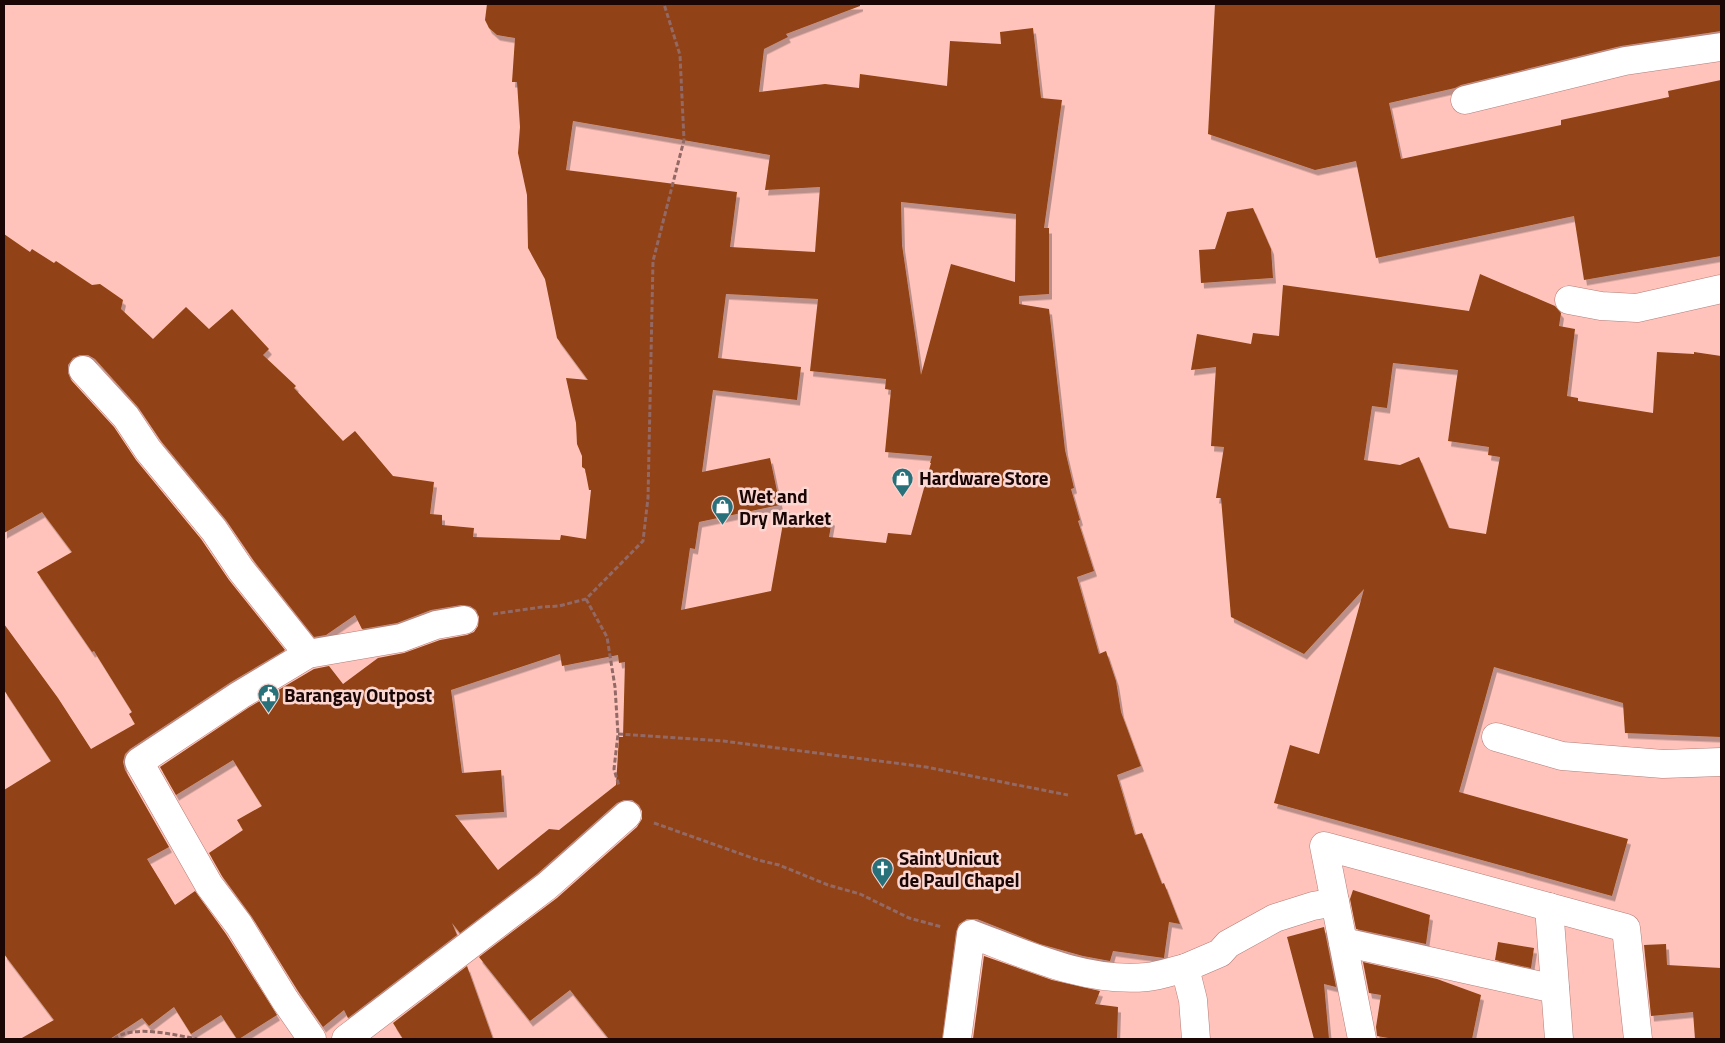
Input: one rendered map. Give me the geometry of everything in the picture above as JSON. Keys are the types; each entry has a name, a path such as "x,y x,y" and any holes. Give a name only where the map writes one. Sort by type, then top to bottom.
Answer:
{"street":[{"path":"1465,100 1625,60 1721,47"},
{"path":"1569,300 1600,306 1637,308 1721,289"},
{"path":"83,370 126,416 148,450 214,530 241,570 308,654"},
{"path":"312,1039 285,1000 239,925 210,885 139,762 240,695 308,654 401,638 436,625 464,620"},
{"path":"1496,737 1562,756 1662,764 1721,762"},
{"path":"346,1039 547,886 627,815"},
{"path":"1362,1039 1324,846 1626,928 1638,1039"},
{"path":"957,1039 972,934 1028,956 1067,968 1112,978 1148,978 1185,968 1220,953 1228,944 1275,918 1313,906 1335,902"},
{"path":"1549,907 1558,1039"},
{"path":"1343,942 1555,989"},
{"path":"1185,968 1193,1000 1196,1039"}],"path":[{"path":"464,620 559,606 586,599 643,541 648,498 653,261 684,140 680,55 664,4"},
{"path":"586,599 607,637 615,688 618,734 614,769 627,815 758,860 778,865 828,886 860,894 909,918 972,934"},
{"path":"618,734 723,741 926,767 1068,796"},
{"path":"114,1039 120,1035 134,1032 148,1032 197,1039"}],"building":[{"path":"487,4 860,4 860,6 786,34 788,37 764,49 759,92 825,84 859,88 860,74 947,86 950,41 1001,44 1000,32 1033,28 1041,98 1062,100 1044,228 1049,228 1049,294 1019,296 1019,304 1049,309 1065,450 1074,488 1071,489 1080,520 1078,521 1094,571 1077,577 1099,654 1106,651 1116,681 1121,712 1141,766 1117,775 1135,835 1142,833 1180,924 1169,922 1164,958 1113,951 1110,961 1083,956 1040,944 977,919 967,919 959,924 956,932 942,1039 609,1039 570,990 530,1021 479,957 557,898 637,827 642,819 642,811 639,805 632,800 624,800 617,803 537,874 460,933 452,923 457,935 348,1018 344,1010 323,1027 252,917 222,876 209,853 243,830 237,820 262,806 233,760 176,795 160,767 248,708 314,669 329,666 343,684 378,658 404,653 440,640 474,632 478,626 479,617 476,610 470,606 461,605 431,610 397,623 362,629 355,615 326,635 314,637 254,561 226,520 161,441 138,407 95,359 88,355 80,355 73,358 68,365 68,373 71,380 114,427 136,460 201,539 229,580 285,650 231,682 130,749 125,754 123,762 125,770 169,847 147,859 175,905 195,891 226,934 277,1015 239,1039 237,1039 221,1015 191,1034 174,1007 149,1026 142,1018 110,1039 20,1039 54,1020 4,954 4,790 51,761 4,690 4,624 58,698 91,749 135,724 129,714 132,712 94,651 92,652 37,572 72,552 42,512 4,533 4,234 30,252 32,249 54,263 56,261 92,285 100,284 123,300 121,309 153,339 186,307 209,329 232,309 269,349 263,355 296,386 294,388 343,441 355,431 393,476 434,482 430,514 442,515 442,525 474,528 473,537 560,540 561,535 586,539 591,490 589,490 585,469 582,467 582,456 577,444 576,423 566,378 588,380 557,338 545,279 528,248 527,195 518,153 520,127 517,82 512,82 515,38 497,35 489,28 485,20","holes":["573,121 770,155 765,190 820,187 815,252 730,247 737,192 566,170","901,202 1016,214 1015,282 951,264 921,375 902,245","726,294 818,299 810,371 886,379 885,389 891,390 885,452 932,456 911,535 888,533 886,543 829,537 832,520 785,512 771,591 681,610 690,548 695,549 699,522 780,505 770,458 702,472 713,390 797,400 801,367 718,358","560,654 562,666 618,655 619,663 625,662 623,737 619,737 616,785 559,830 549,829 498,870 455,815 504,812 501,770 462,773 451,690"]},
{"path":"1215,4 1721,4 1721,31 1621,46 1389,103 1401,159 1561,125 1561,120 1669,97 1668,91 1721,80 1721,256 1584,280 1574,216 1376,258 1356,161 1315,170 1208,134"},
{"path":"1253,208 1271,249 1273,278 1201,283 1199,250 1215,249 1227,212"},
{"path":"1480,274 1555,306 1561,313 1559,326 1575,329 1567,396 1578,398 1578,401 1653,413 1657,352 1694,354 1694,352 1721,356 1721,737 1625,733 1623,703 1494,667 1459,792 1628,839 1612,896 1274,803 1290,745 1319,754 1364,589 1304,654 1231,617 1221,498 1216,498 1224,447 1211,446 1216,367 1191,370 1197,334 1251,344 1253,333 1279,336 1283,285 1469,311","holes":["1393,363 1458,370 1448,441 1489,447 1488,455 1500,457 1486,534 1449,528 1419,457 1400,465 1364,460 1372,406 1387,408"]},
{"path":"1353,890 1430,915 1426,944 1356,929 1350,899"},
{"path":"1324,927 1336,987 1324,984 1329,1039 1314,1039 1287,937"},
{"path":"1498,942 1534,948 1531,968 1495,960"},
{"path":"1666,944 1667,965 1721,968 1721,1039 1695,1039 1693,1012 1651,1016 1644,945"},
{"path":"984,956 1052,980 1100,991 1095,1004 1118,1007 1117,1039 973,1039"},
{"path":"1363,962 1437,979 1481,995 1472,1039 1394,1039 1377,1036 1376,1027 1381,995 1369,993"},
{"path":"467,966 493,1039 403,1039 393,1023"}],"place":[{"name":"Hardware Store","path":"903,497"},
{"name":"Wet and Dry Market","path":"723,526"},
{"name":"Barangay Outpost","path":"268,714"},
{"name":"Saint Unicut de Paul Chapel","path":"883,888"}]}
